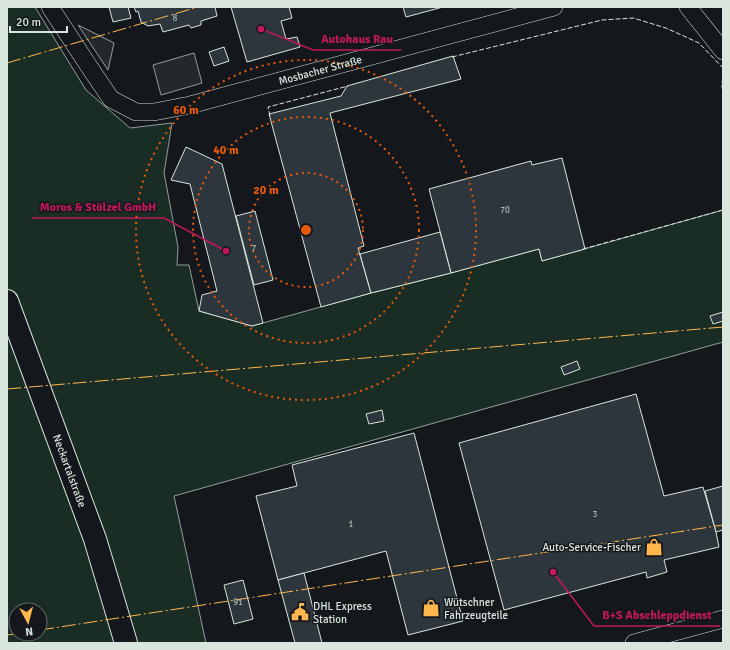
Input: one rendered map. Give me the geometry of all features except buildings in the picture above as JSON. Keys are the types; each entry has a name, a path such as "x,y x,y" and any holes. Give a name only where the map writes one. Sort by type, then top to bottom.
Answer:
{"main road":[{"name":"Neckartalstraße","path":"7,301 96,539 126,643"}],"street":[{"name":"Mosbacher Straße","path":"50,7 111,98 136,112 154,112 182,106 554,7"},
{"path":"688,7 723,51"},
{"path":"634,643 723,619"}],"green space":[{"path":"7,7 35,7 86,90 130,128 172,123 164,173 178,247 177,265 189,265 199,311 252,326 539,249 542,261 723,210 723,342 174,496 206,643 7,643"}],"shaded area":[{"path":"78,25 114,43 108,70"},
{"path":"194,53 202,83 161,95 153,65"}],"fence":[{"path":"452,57 602,20 633,18 666,28 699,43 723,68 723,91"},
{"path":"270,116 268,107 348,86"},
{"path":"583,249 723,210"}],"power":[{"path":"7,63 198,7"},
{"path":"7,389 723,327"},
{"path":"48,629 723,525"}],"place":[{"name":"Autohaus Rau","path":"261,29"},
{"name":"Moros & Stölzel GmbH","path":"226,251"},
{"name":"Auto-Service-Fischer","path":"654,547"},
{"name":"B+S Abschleppdienst","path":"553,572"},
{"name":"Wütschner Fahrzeugteile","path":"431,608"},
{"name":"DHL Express Station","path":"300,612"}]}
